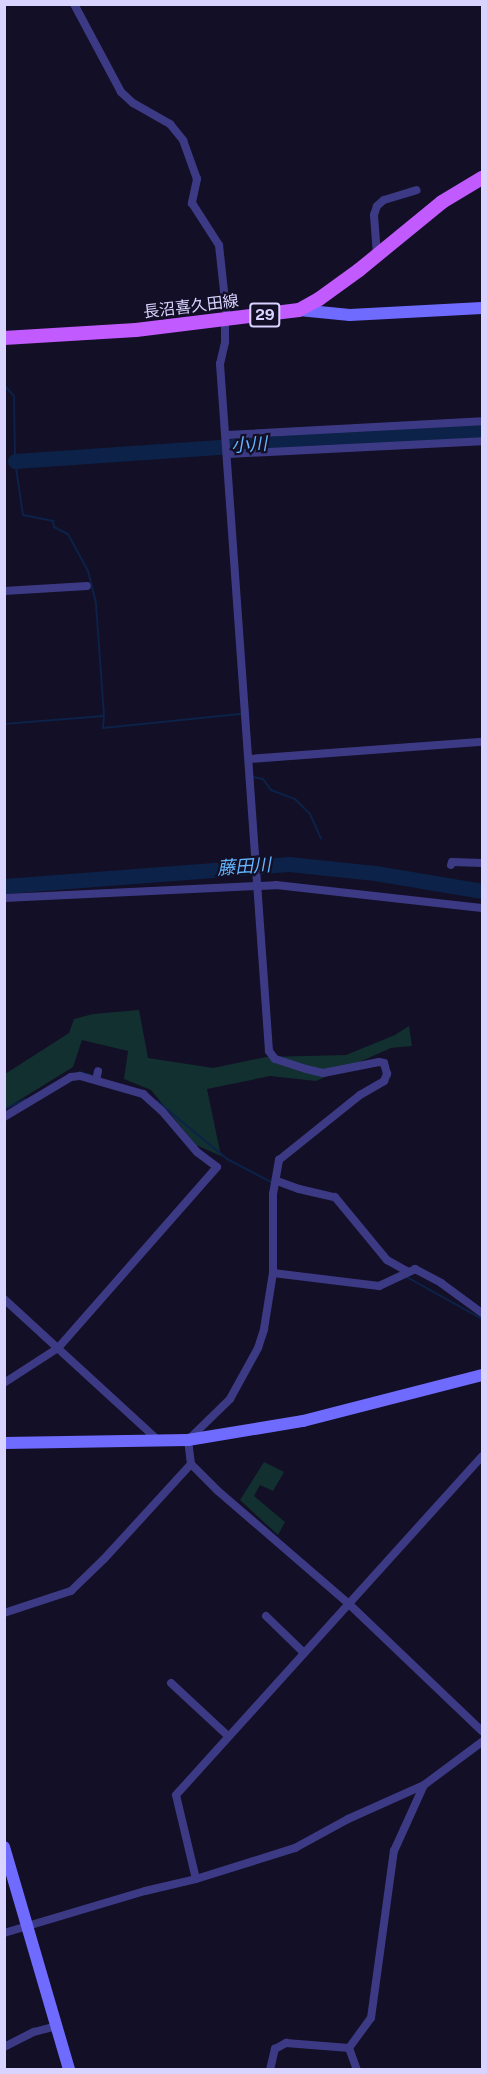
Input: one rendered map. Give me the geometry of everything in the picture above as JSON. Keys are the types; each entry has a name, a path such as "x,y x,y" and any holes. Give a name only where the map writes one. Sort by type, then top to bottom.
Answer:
{"main road":[{"name":"長沼喜久田線","path":"4,338 136,330 299,310 319,299 442,202 483,178"}],"street":[{"path":"74,4 121,92 133,103 170,124 183,140 197,179 192,203 220,250 226,319 225,342 220,364 227,435 268,1051 275,1059 285,1063 323,1072 379,1062 384,1062 387,1071 384,1081 360,1095 282,1156 276,1166 277,1181 273,1194 273,1273 264,1329 258,1348 230,1399 188,1440"},
{"path":"377,255 374,215 377,206 384,200 417,190"},
{"path":"299,310 350,315 483,308"},
{"path":"227,435 483,421"},
{"path":"228,454 483,441"},
{"path":"4,591 87,586"},
{"path":"249,759 483,742"},
{"path":"451,866 452,862 483,863"},
{"path":"4,898 130,890 276,885 339,890 483,908"},
{"path":"4,1117 71,1077 97,1075 143,1094 162,1111 197,1152 217,1167 58,1348 4,1383"},
{"path":"277,1181 299,1189 335,1197 387,1260 407,1271"},
{"path":"273,1273 379,1286 389,1283 407,1271 419,1270 483,1313"},
{"path":"4,1299 160,1441"},
{"path":"4,1443 188,1440 303,1421 483,1375"},
{"path":"188,1440 191,1464 218,1491 349,1604 483,1731"},
{"path":"196,1879 177,1795 483,1456"},
{"path":"4,1613 71,1591 104,1559 191,1464"},
{"path":"266,1616 304,1653"},
{"path":"171,1683 228,1736"},
{"path":"4,1934 295,1848 348,1819 424,1785 483,1742"},
{"path":"349,2048 370,2018 394,1851 424,1785"},
{"path":"4,1847 69,2070"},
{"path":"4,2047 34,2032 57,2026"},
{"path":"270,2070 275,2049 286,2043 349,2048"},
{"path":"349,2048 357,2070"}],"green space":[{"path":"139,1010 148,1058 213,1068 266,1057 346,1055 395,1035 409,1026 412,1046 391,1048 316,1081 270,1076 207,1089 221,1156 196,1145 151,1090 124,1079 128,1051 82,1040 73,1067 5,1109 5,1074 69,1033 74,1019 93,1014"},
{"path":"264,1462 284,1472 273,1491 260,1485 254,1496 285,1522 278,1535 240,1500"}],"waterway":[{"path":"4,385 14,396 15,461 23,515 53,521 54,527 68,534 88,571 96,604 103,728 242,714"},
{"name":"小川","path":"15,461 482,429"},
{"path":"4,724 104,716"},
{"path":"253,777 263,779 271,790 295,799 310,814 321,839"},
{"name":"藤田川","path":"4,886 289,864 375,873 482,891"},
{"path":"79,1072 91,1075"},
{"path":"4,1109 26,1099"},
{"path":"157,1101 227,1159 271,1182"},
{"path":"405,1276 482,1319"}]}
